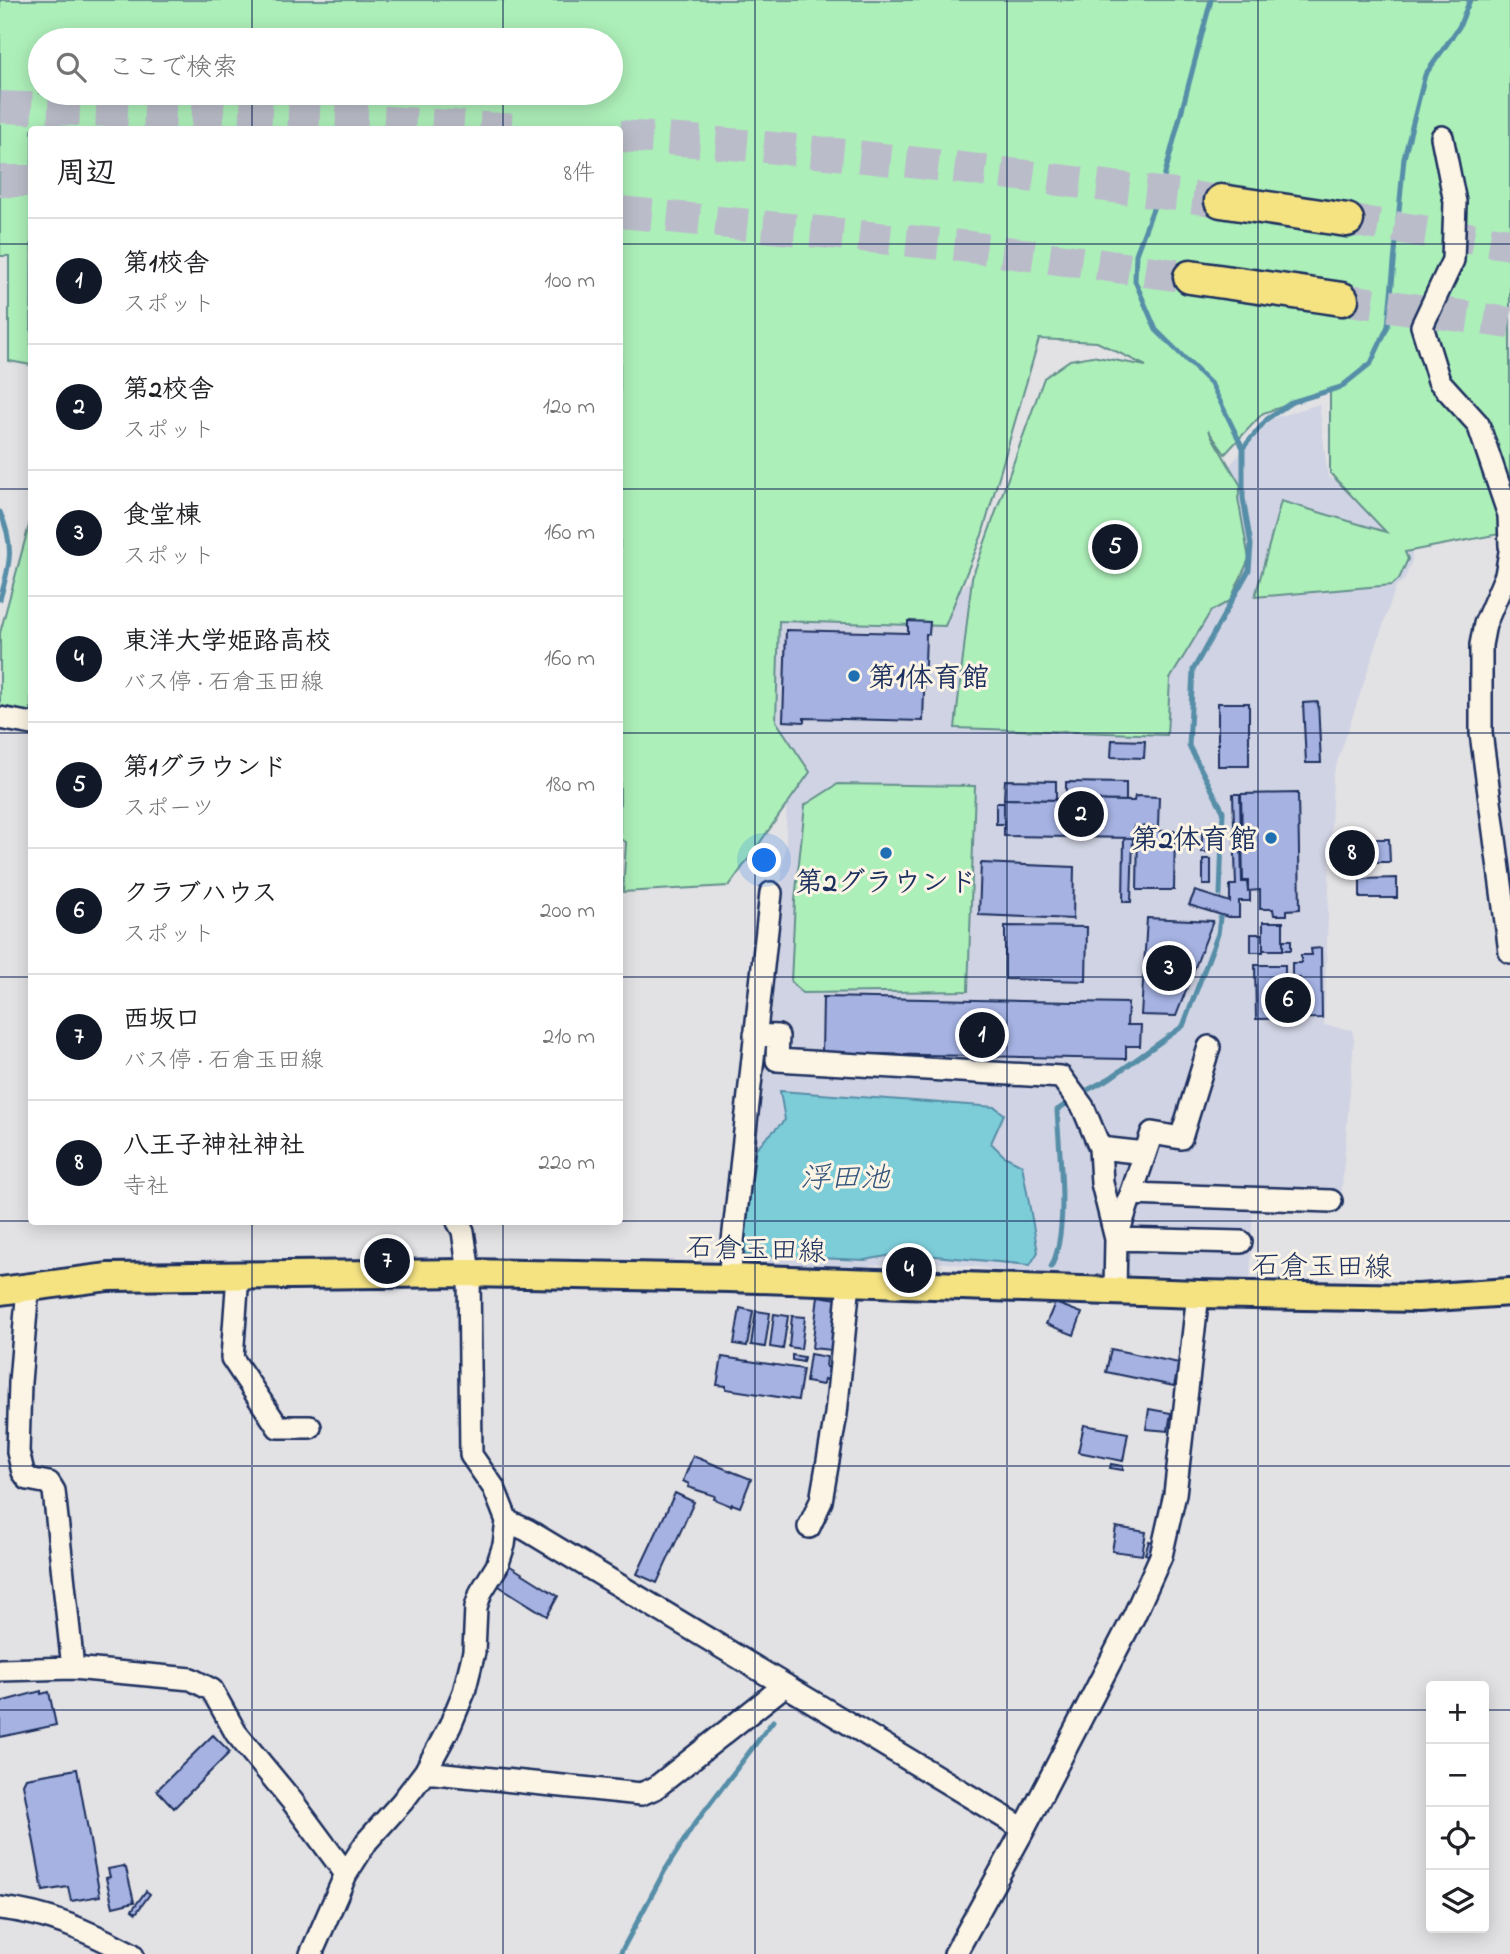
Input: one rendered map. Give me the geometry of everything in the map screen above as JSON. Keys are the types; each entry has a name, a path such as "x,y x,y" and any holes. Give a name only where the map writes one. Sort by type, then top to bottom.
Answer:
{"highway":[{"path":"1221,201 1347,220"},
{"path":"1190,277 1342,299"}],"main road":[{"name":"石倉玉田線","path":"0,1291 108,1277 469,1273 729,1278 1198,1294 1418,1298 1510,1292"}],"street":[{"path":"1442,137 1455,202 1452,260 1422,326 1439,381 1478,424 1508,515 1510,546"},
{"path":"1510,552 1508,575 1485,624 1480,645 1480,733 1508,906 1510,952"},
{"path":"0,718 28,723"},
{"path":"729,1278 771,892"},
{"path":"755,1035 778,1037 777,1060 1061,1077 1083,1107 1100,1148 1102,1183 1116,1238 1115,1291"},
{"path":"1116,1238 1152,1133 1181,1138 1209,1046"},
{"path":"1100,1148 1146,1153"},
{"path":"1131,1194 1331,1201"},
{"path":"311,1954 346,1874 367,1841 425,1772 464,1692 474,1652 476,1607 481,1592 497,1566 504,1545 507,1521 494,1488 471,1455 469,1273 463,1231 460,1225"},
{"path":"1116,1238 1241,1242"},
{"path":"238,1275 232,1358 278,1427 310,1427"},
{"path":"809,1527 821,1501 836,1414 849,1283"},
{"path":"28,1287 20,1382 18,1452 23,1472 28,1479 49,1483 54,1491 73,1668"},
{"path":"955,1954 1024,1829 1134,1616 1161,1556 1175,1494 1198,1294"},
{"path":"507,1521 527,1530 1024,1829"},
{"path":"0,1671 73,1668 191,1679 212,1690 236,1732 346,1874"},
{"path":"425,1772 640,1794 655,1788 785,1685"},
{"path":"0,1908 43,1915 93,1933 132,1954"}],"shaded area":[{"path":"1092,356 1178,382 1229,466 1271,419 1319,404 1328,477 1386,502 1412,554 1404,580 1396,586 1333,775 1324,1025 1352,1030 1354,1039 1340,1211 1253,1199 1250,1285 1189,1283 1182,1276 1014,1272 947,1263 904,1261 852,1268 742,1264 739,1261 761,1091 773,943 786,843 787,762 772,727 779,621 941,610 972,578 1044,378 1070,360"}],"green space":[{"path":"0,0 1510,0 1510,532 1405,552 1408,559 1399,579 1392,585 1255,597 1281,501 1386,532 1330,473 1330,391 1263,413 1225,454 1208,430 1241,486 1238,498 1249,559 1230,601 1211,611 1170,679 1167,735 955,728 972,578 1044,378 1070,360 1092,356 1146,366 1097,342 1039,339 982,535 945,626 779,621 776,721 810,772 729,886 623,892 626,842 623,840 623,126 28,126 28,364 9,361 9,256 0,256"},
{"path":"28,529 28,714 0,708 0,633"},
{"name":"第2グラウンド","path":"838,784 975,786 968,991 802,993 791,981 795,901 805,805"}],"water":[{"name":"浮田池","path":"780,1091 995,1107 1004,1114 991,1143 1004,1156 1022,1165 1038,1252 1030,1265 903,1253 865,1260 742,1255 756,1148 785,1120"}],"building":[{"name":"第1体育館","path":"908,621 930,622 929,634 926,634 923,721 804,718 804,722 783,721 786,630 908,633"},
{"path":"1318,702 1321,763 1306,763 1303,703"},
{"path":"1218,703 1249,703 1249,766 1218,766"},
{"path":"1112,740 1145,741 1144,758 1111,757"},
{"path":"1005,780 1056,781 1056,800 1004,799"},
{"path":"1066,782 1126,783 1126,801 1066,800"},
{"name":"第2体育館","path":"1298,793 1300,909 1287,910 1287,915 1274,915 1273,909 1260,909 1260,890 1248,891 1248,881 1243,881 1241,794"},
{"path":"1233,794 1240,794 1242,882 1247,882 1250,891 1250,901 1239,901 1239,917 1228,917 1189,905 1195,891 1230,902 1230,885 1236,885"},
{"path":"1135,796 1159,797 1158,827 1134,826 1134,838 1004,836 1004,799 1134,801"},
{"path":"996,803 1004,803 1004,824 996,824"},
{"path":"1202,827 1211,827 1211,852 1202,852"},
{"path":"1138,831 1175,831 1174,890 1137,890"},
{"path":"1124,838 1133,838 1131,902 1123,902"},
{"path":"1370,839 1389,839 1390,862 1370,862"},
{"path":"1349,841 1360,841 1360,848 1367,848 1367,855 1360,855 1360,862 1349,862 1349,856 1338,856 1338,848 1349,848"},
{"path":"1203,859 1211,859 1211,885 1203,885"},
{"path":"981,863 1074,867 1073,919 979,915"},
{"path":"1397,878 1397,898 1360,898 1360,879"},
{"path":"1147,918 1213,921 1176,1016 1141,1015"},
{"path":"1263,922 1283,922 1283,950 1263,950"},
{"path":"1005,926 1087,927 1086,981 1005,979"},
{"path":"1251,934 1263,934 1263,952 1251,952"},
{"path":"1283,940 1291,940 1291,950 1283,950"},
{"path":"1321,948 1322,1018 1256,1019 1255,965 1285,965 1285,982 1300,982 1300,978 1292,978 1292,963 1301,963 1301,955 1312,955 1311,949"},
{"path":"823,997 1128,1003 1127,1025 1141,1025 1140,1046 1126,1046 1126,1059 822,1053"},
{"path":"818,1296 838,1299 831,1350 812,1348"},
{"path":"1055,1303 1082,1313 1074,1335 1046,1324"},
{"path":"740,1308 753,1311 747,1346 734,1344"},
{"path":"756,1311 770,1313 765,1347 751,1345"},
{"path":"774,1314 788,1316 783,1349 770,1347"},
{"path":"792,1316 805,1317 801,1349 789,1347"},
{"path":"1111,1349 1179,1363 1174,1386 1106,1372"},
{"path":"810,1354 827,1357 826,1367 830,1367 828,1380 824,1379 823,1385 806,1382"},
{"path":"792,1355 804,1357 803,1362 792,1360"},
{"path":"722,1357 803,1369 798,1400 726,1389 726,1386 717,1385"},
{"path":"1149,1409 1171,1413 1168,1431 1146,1429"},
{"path":"1084,1425 1128,1433 1123,1461 1078,1452"},
{"path":"693,1456 751,1479 740,1507 731,1506 714,1499 715,1496 688,1487 689,1484 683,1481"},
{"path":"1111,1464 1123,1466 1123,1470 1110,1468"},
{"path":"675,1493 694,1502 657,1583 637,1574"},
{"path":"1116,1527 1146,1532 1142,1555 1112,1551"},
{"path":"1149,1541 1155,1543 1150,1556 1145,1554"},
{"path":"507,1564 558,1596 547,1616 494,1583"},
{"path":"41,1691 41,1694 49,1692 56,1725 0,1737 0,1702"},
{"path":"213,1735 230,1752 174,1808 157,1790"},
{"path":"77,1769 100,1896 71,1901 68,1887 43,1891 23,1784 26,1778"},
{"path":"123,1866 126,1868 134,1902 113,1907 106,1878 110,1877 108,1869"},
{"path":"146,1891 150,1894 136,1913 132,1910"}],"waterway":[{"path":"1211,0 1162,185 1136,254 1135,281 1156,330 1212,385 1243,448 1243,498 1251,545 1249,570 1193,670 1189,746 1223,811 1220,894"},
{"path":"1243,448 1267,419 1292,402 1341,387 1371,363 1388,326 1404,158 1425,75 1459,27 1470,0"},
{"path":"0,512 9,546 0,599"},
{"path":"1080,1094 1110,1078 1183,1026 1218,934 1220,918"},
{"path":"1051,1267 1057,1252 1062,1213 1057,1110 1072,1100"},
{"path":"620,1954 664,1872 693,1826 773,1721"}],"tunnel":[{"path":"0,107 454,126"},
{"path":"623,136 846,155 1221,201"},
{"path":"0,181 28,181"},
{"path":"623,212 970,247 1190,277"},
{"path":"1347,220 1510,244"},
{"path":"1342,299 1510,323"}],"place":[{"name":"第1グラウンド","path":"1115,547"},
{"name":"第1体育館","path":"854,676"},
{"name":"第2校舎","path":"1081,814"},
{"name":"第2体育館","path":"1271,838"},
{"name":"第2グラウンド","path":"886,853"},
{"name":"八王子神社神社","path":"1352,853"},
{"name":"食堂棟","path":"1169,968"},
{"name":"クラブハウス","path":"1288,1000"},
{"name":"第1校舎","path":"982,1035"},
{"name":"西坂口","path":"387,1261"},
{"name":"東洋大学姫路高校","path":"909,1270"}]}
